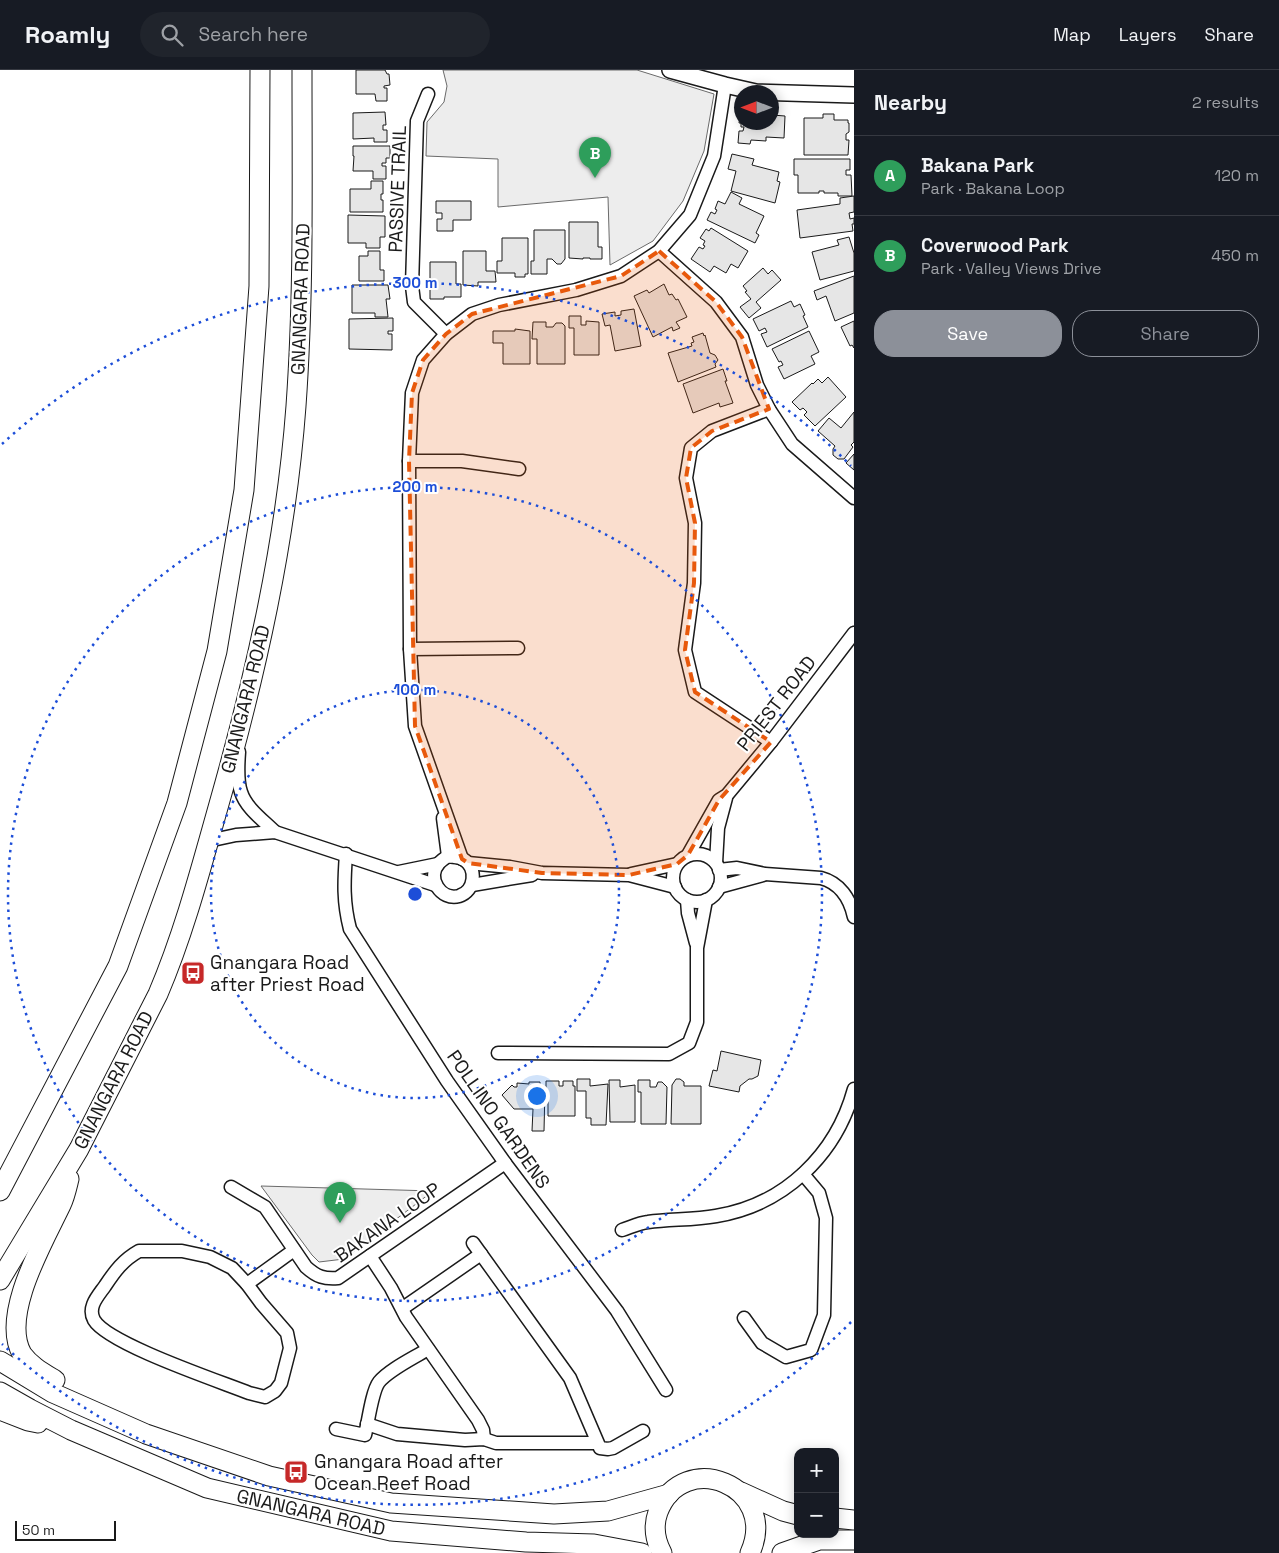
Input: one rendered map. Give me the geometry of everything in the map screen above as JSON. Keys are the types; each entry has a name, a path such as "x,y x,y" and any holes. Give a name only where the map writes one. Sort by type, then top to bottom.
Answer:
{"main road":[{"name":"GNANGARA ROAD","path":"0,1191 118,966 177,803 217,651 244,490 260,286 260,70"},
{"name":"GNANGARA ROAD","path":"0,1280 78,1149 165,977 208,841 239,732 272,591 285,506 296,407 303,266 302,70"},
{"path":"78,1149 62,1203 28,1268 19,1296 13,1327 21,1352 34,1367 146,1434"},
{"name":"GNANGARA ROAD","path":"0,1361 53,1393 146,1434 269,1476 391,1503 554,1514 608,1511 669,1494"},
{"name":"GNANGARA ROAD","path":"0,1392 30,1410 71,1430 208,1488 391,1531 526,1542 594,1544 642,1553"},
{"path":"0,1410 28,1421 71,1430"},
{"path":"662,1553 655,1531 656,1518 661,1505 669,1494 681,1484 696,1479 713,1478 728,1483 741,1492 794,1514"},
{"path":"741,1492 750,1505 756,1521 756,1537 750,1553"},
{"path":"839,1518 854,1520"},
{"path":"782,1553 819,1540 854,1540"}],"street":[{"path":"670,70 756,92 854,95"},
{"path":"208,841 236,835 275,832 435,885 446,895 454,897 468,891 474,877 472,870 465,861 442,805 415,726 410,649 408,461 412,393 423,360 446,334 472,314 499,305 576,290 621,276 659,251 690,215 714,156 725,85"},
{"name":"PASSIVE TRAIL","path":"428,94 417,121 412,286 414,302 446,334"},
{"path":"659,251 716,302 742,337 757,385 792,444 854,498"},
{"path":"769,408 712,431 691,448 686,478 694,523 694,583 685,650 695,692 771,742"},
{"path":"408,461 462,461 519,468"},
{"name":"PRIEST ROAD","path":"688,855 719,800 727,795 771,742 854,633"},
{"path":"410,649 518,648"},
{"path":"239,732 238,769 241,792 249,807 275,832"},
{"name":"PRIEST ROAD","path":"717,866 718,828 727,795"},
{"path":"435,885 434,877 443,860 442,805"},
{"name":"POLLINO GARDENS","path":"346,854 343,892 350,929 447,1081 505,1163 617,1312 666,1390"},
{"path":"628,875 677,864 688,855 702,854 709,857 717,866 721,878 719,887 714,895 706,900 696,902 687,900 680,895 675,887 673,878 677,864"},
{"path":"399,872 443,860 465,861 542,873 628,875 675,887"},
{"path":"717,866 765,874 821,878 849,889 854,917"},
{"path":"472,885 542,873"},
{"path":"719,887 765,874"},
{"path":"687,900 688,913 698,948"},
{"path":"498,1052 669,1054 689,1043 697,1022 698,948 706,900"},
{"path":"622,1230 646,1222 717,1216 758,1205 783,1191 803,1174 825,1150 839,1127 851,1101 854,1089"},
{"name":"BAKANA LOOP","path":"231,1187 265,1207 306,1267 314,1275 325,1279 338,1278 505,1163"},
{"path":"744,1318 762,1342 786,1357 811,1350 824,1314 826,1218 818,1193 803,1174"},
{"path":"473,1243 570,1378 600,1448 608,1449 642,1431"},
{"path":"247,1284 294,1250"},
{"path":"182,1251 210,1257 232,1268 247,1284 288,1333 290,1348 281,1383 275,1391 265,1397 249,1393 140,1350 106,1332 94,1319 92,1303 118,1267 128,1257 139,1252 182,1251"},
{"path":"403,1308 481,1254"},
{"path":"370,1256 403,1308 406,1317 478,1420 483,1430 484,1439"},
{"path":"336,1429 365,1435 378,1383 388,1374 428,1349"},
{"path":"367,1424 397,1434 465,1440 484,1439 496,1443 597,1443"}],"highlighted area":[{"path":"659,251 716,302 742,337 769,409 712,431 691,448 686,478 695,523 694,583 685,650 695,692 771,742 719,800 688,855 677,864 629,875 542,873 468,863 462,859 415,726 409,461 412,393 423,360 446,334 472,314 621,276"}],"shaded area":[{"path":"443,70 637,70 714,94 704,151 683,201 653,241 610,265 608,197 498,207 498,159 426,156 427,122 444,102 447,86"},
{"path":"261,1186 433,1191 344,1259 319,1262"}],"building":[{"path":"356,70 385,70 389,74 390,85 384,86 384,88 387,88 387,101 376,101 375,94 356,94"},
{"path":"385,112 386,125 383,125 383,130 387,130 387,142 374,142 374,138 353,139 353,113"},
{"path":"823,114 834,114 834,120 848,120 849,132 846,134 846,140 849,140 848,155 804,155 804,118 823,118"},
{"path":"779,116 785,116 784,138 766,137 766,141 751,140 750,144 738,143 739,131 779,130"},
{"path":"353,146 390,146 390,158 386,158 386,163 382,163 382,166 386,166 386,179 373,179 373,171 353,171"},
{"path":"732,154 754,159 752,165 779,172 777,181 780,182 775,203 731,191 736,171 728,169"},
{"path":"794,159 850,159 850,170 846,170 846,175 851,175 852,196 838,196 838,193 824,193 824,191 819,191 819,193 798,193 798,175 794,175"},
{"path":"371,181 383,181 381,200 383,200 383,212 350,212 350,189 371,189"},
{"path":"731,192 742,198 739,204 764,216 756,233 759,235 755,243 707,220 711,212 715,214 718,201 725,204"},
{"path":"854,196 854,212 849,213 850,219 854,218 854,224 852,224 853,231 800,238 797,210 840,204 840,198"},
{"path":"436,201 471,201 471,220 453,220 453,231 437,231 437,219 442,219 442,213 436,213"},
{"path":"348,215 385,216 385,237 380,237 380,248 366,248 366,243 348,243"},
{"path":"569,222 598,222 598,247 602,247 602,259 569,258"},
{"path":"711,228 748,251 738,268 731,264 726,273 714,266 710,272 691,259 699,247 703,249 705,246 703,245 705,241 700,238 706,229 709,231"},
{"path":"534,230 565,230 565,259 561,264 557,264 552,259 547,259 547,274 531,274 531,261 534,261"},
{"path":"849,237 854,253 854,271 820,280 812,252 839,245 837,240"},
{"path":"502,238 528,238 528,274 525,274 525,277 515,277 515,273 497,273 497,261 502,261"},
{"path":"368,251 380,251 380,270 384,270 384,281 359,281 359,256 368,256"},
{"path":"463,251 486,251 486,271 495,271 496,282 478,282 478,286 463,285"},
{"path":"430,262 456,262 456,284 461,284 461,297 430,299"},
{"path":"763,268 768,274 772,270 781,280 756,302 761,308 749,318 740,307 751,299 743,286"},
{"path":"854,276 854,313 835,321 826,296 817,300 814,291"},
{"path":"664,284 669,295 672,294 676,300 678,299 687,317 676,322 680,328 673,331 672,327 653,337 634,296 647,290 649,293"},
{"path":"352,285 388,285 390,299 386,299 388,317 375,317 375,313 352,313"},
{"path":"791,301 794,307 800,304 808,327 767,347 761,334 767,332 765,328 759,331 753,319"},
{"path":"634,309 641,346 615,351 610,325 605,326 602,314 615,312 615,316 621,315 621,311"},
{"path":"569,316 581,316 581,325 586,325 586,321 599,322 599,355 574,355 574,328 569,328"},
{"path":"393,318 393,331 388,331 388,334 392,334 392,350 349,349 349,319"},
{"path":"854,321 854,348 852,345 850,346 841,327"},
{"path":"533,322 546,322 546,327 553,327 556,323 562,323 565,326 565,364 537,364 537,339 532,339"},
{"path":"515,329 530,331 530,364 503,364 503,343 493,343 493,331 515,331"},
{"path":"809,331 819,352 811,356 815,364 784,379 778,367 783,365 781,361 779,362 772,349"},
{"path":"703,333 710,353 715,355 718,360 715,364 716,367 678,382 668,353 692,346 691,343 694,342 692,337"},
{"path":"723,369 733,403 720,407 719,403 693,413 683,384"},
{"path":"828,377 846,397 815,426 804,415 807,412 803,408 800,410 792,402 812,383 818,379 822,383"},
{"path":"854,412 854,442 851,445 853,447 844,459 838,459 833,455 835,446 818,431 829,418 841,428"},
{"path":"854,454 854,470 846,463"},
{"path":"721,1051 761,1060 758,1076 749,1079 740,1086 739,1092 709,1086 713,1070 717,1071"},
{"path":"577,1079 590,1079 590,1086 608,1084 606,1125 591,1125 591,1118 586,1118 586,1091 577,1091"},
{"path":"676,1079 684,1082 684,1086 701,1086 701,1124 671,1124 672,1085"},
{"path":"609,1080 620,1080 620,1087 635,1085 635,1122 610,1122"},
{"path":"638,1080 650,1080 650,1087 656,1087 658,1082 662,1082 667,1087 666,1124 641,1124 641,1092 638,1092"},
{"path":"546,1081 559,1081 559,1086 563,1086 563,1081 573,1081 573,1086 575,1086 575,1116 548,1116"},
{"path":"529,1082 540,1082 540,1087 545,1087 544,1131 532,1131 533,1109 514,1109 502,1095 512,1085 517,1087 517,1083 529,1084"}],"place":[{"name":"Coverwood Park","path":"595,178"},
{"name":"Gnangara Road after Priest Road","path":"193,973"},
{"name":"Bakana Park","path":"340,1223"},
{"name":"Gnangara Road after Ocean Reef Road","path":"296,1472"}]}
